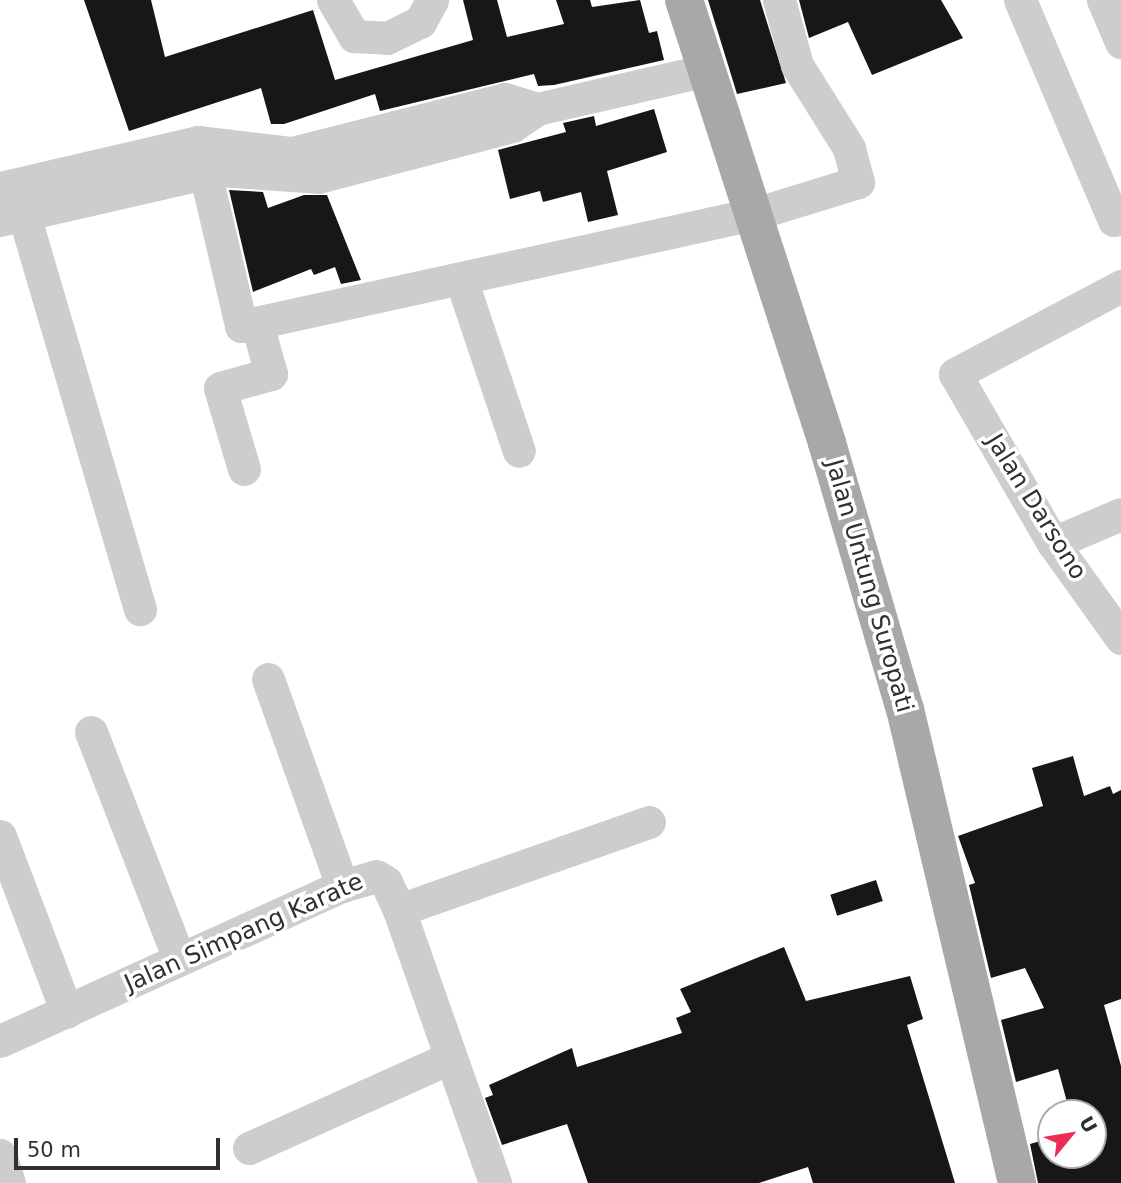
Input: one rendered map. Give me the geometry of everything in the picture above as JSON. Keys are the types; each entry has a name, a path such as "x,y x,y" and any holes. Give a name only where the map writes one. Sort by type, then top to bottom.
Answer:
{"main road":[{"name":"Jalan Untung Suropati","path":"684,0 754,214 905,709 1017,1183"}],"street":[{"path":"333,0 354,36 387,38 420,22 432,0"},
{"path":"202,158 241,326 461,282 754,214 858,182 849,148 797,65 779,0"},
{"path":"1020,0 1114,220 1121,217"},
{"path":"1103,0 1121,42"},
{"path":"0,188 202,158 292,153 505,99 537,109 707,70"},
{"path":"140,608 12,217 202,158"},
{"path":"461,282 519,451"},
{"name":"Jalan Darsono","path":"1121,286 955,374 1053,543 1121,638"},
{"path":"244,469 220,388 271,374 257,324"},
{"path":"1053,543 1121,514"},
{"path":"268,679 342,886"},
{"path":"91,732 179,959"},
{"path":"399,910 649,822"},
{"path":"0,836 67,1012"},
{"name":"Jalan Simpang Karate","path":"0,1041 342,886 376,876 386,882 399,910 495,1183"},
{"path":"250,1148 449,1058"},
{"path":"0,1155 9,1183"}],"building":[{"path":"84,0 151,0 165,57 313,10 335,80 473,40 463,0 497,0 507,37 564,24 556,0 590,0 592,7 640,0 649,33 657,31 664,60 554,85 538,86 534,74 380,111 375,94 284,124 271,124 261,88 129,131"},
{"path":"708,0 760,0 786,83 737,94"},
{"path":"799,0 941,0 963,38 872,75 848,22 809,38"},
{"path":"654,109 667,152 607,171 618,215 588,222 581,192 543,202 540,191 510,199 498,150 566,132 563,123 594,116 596,126"},
{"path":"229,190 263,192 268,208 304,195 327,195 361,280 341,284 335,267 314,275 311,269 253,292"},
{"path":"1073,756 1084,796 1110,786 1113,794 1121,790 1121,999 1104,1005 1121,1066 1121,1183 1038,1183 1030,1144 1037,1142 1037,1169 1107,1169 1107,1099 1066,1099 1058,1069 1016,1082 1001,1020 1044,1008 1025,968 991,978 969,885 975,883 958,836 1043,806 1032,768"},
{"path":"876,880 883,901 837,916 830,895"},
{"path":"784,947 806,1001 910,976 923,1019 907,1025 955,1183 813,1183 808,1167 759,1183 588,1183 567,1124 502,1145 485,1098 493,1095 489,1085 572,1048 577,1067 682,1033 676,1018 691,1012 680,989"}]}
